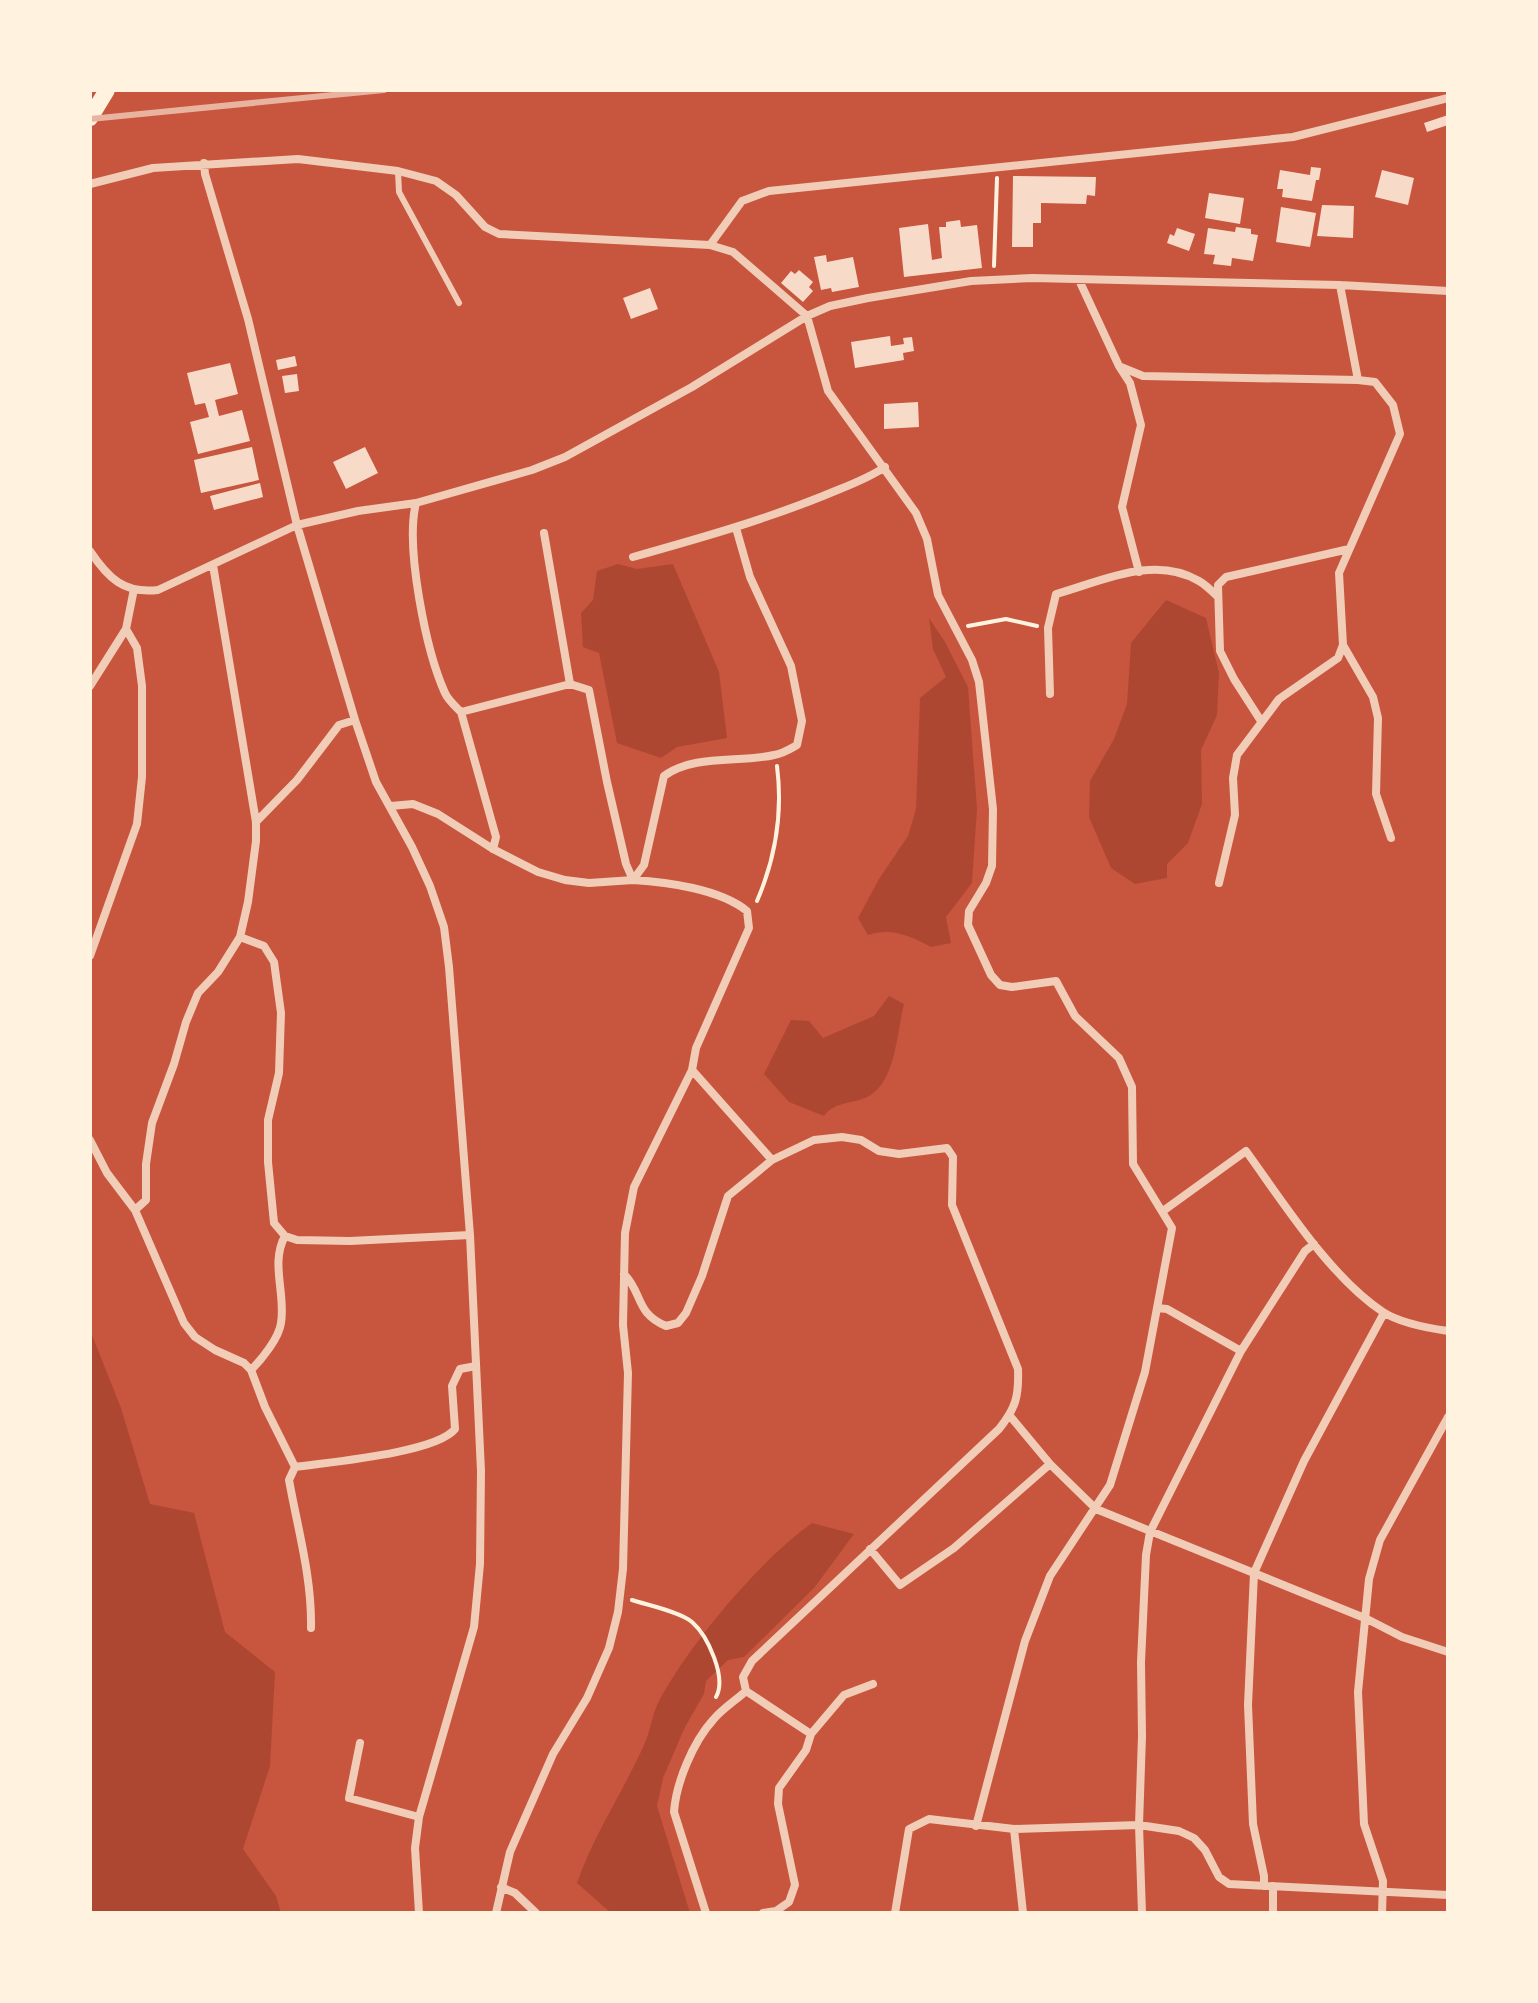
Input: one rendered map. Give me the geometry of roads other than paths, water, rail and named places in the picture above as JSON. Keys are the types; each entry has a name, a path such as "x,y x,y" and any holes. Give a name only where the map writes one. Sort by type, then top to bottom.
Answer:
{"main road":[{"path":"90,118 107,90"}],"street":[{"path":"710,245 742,201 769,191 1293,137 1448,98"},
{"path":"90,184 153,168 298,159 398,171 436,181 456,195 485,227 499,234 710,245 733,252 807,316 828,391 916,513 927,539 938,595 972,660 979,682 993,809 992,866 969,911 968,925 991,975 1000,985 1012,987 1056,981 1075,1016 1119,1058 1132,1087 1133,1164 1172,1228 1145,1372 1110,1485 1050,1576 1025,1641 976,1826"},
{"path":"204,163 248,319 297,525 355,720 376,782 424,873 444,927 449,967 470,1235 481,1471 480,1564 474,1627 419,1817 415,1863 419,1913"},
{"path":"90,551 113,581 134,589 158,590 297,525 358,511 416,503 532,470 565,457 651,411 807,316 830,306 868,298 993,280 1340,285 1448,291"},
{"path":"1079,280 1130,383 1141,425 1122,507 1139,572"},
{"path":"1340,285 1358,380"},
{"path":"1119,366 1143,376 1375,382 1393,405 1400,434 1339,573 1343,645 1338,658 1279,699 1237,755 1233,778 1235,815 1219,883"},
{"path":"633,557 736,528 873,476 885,467"},
{"path":"416,503 413,516 418,590 432,656 446,697 461,712 496,837 493,849"},
{"path":"633,880 644,865 664,776 671,770 775,755 797,745 802,721 791,666 750,577 736,528"},
{"path":"544,533 570,684"},
{"path":"1261,721 1220,651 1218,585 1226,577 1349,549"},
{"path":"135,1210 146,1200 146,1164 152,1123 186,1022 198,993 218,972 240,937 256,841 256,822 213,565"},
{"path":"1050,694 1048,628 1056,594 1122,572 1165,571 1197,579 1218,597"},
{"path":"90,686 126,629 134,589"},
{"path":"90,956 137,824 142,777 142,686 137,648 126,629"},
{"path":"1343,645 1373,697 1378,718 1376,794 1391,838"},
{"path":"461,712 570,684 589,690 616,823 633,880"},
{"path":"256,822 297,780 339,725 355,720"},
{"path":"391,806 413,804 438,814 493,849 538,872 565,880 589,883 633,880 680,886 735,902 747,911 749,928 696,1048 692,1070 634,1187 625,1233 623,1325 628,1373 623,1569 619,1598 609,1648 587,1698 533,1794 510,1852 496,1913"},
{"path":"240,937 264,946 274,962 281,1013 279,1073 268,1120 268,1162 274,1223 285,1236 297,1240 350,1241 470,1235"},
{"path":"692,1070 772,1160"},
{"path":"624,1274 630,1280 643,1310 666,1326 678,1323 686,1313 702,1276 728,1196 772,1160 814,1140 842,1137 861,1140 879,1151 899,1154 947,1148 953,1157 952,1205 1018,1369 1019,1392 1010,1416 999,1429 752,1661 743,1677 746,1691 811,1734"},
{"path":"90,1140 107,1173 135,1210 184,1323 195,1337 244,1363 251,1370 265,1407 295,1467"},
{"path":"1163,1211 1246,1151 1314,1244 1352,1286 1384,1313 1428,1328 1448,1331"},
{"path":"251,1370 261,1360 282,1324 278,1249 285,1236"},
{"path":"1142,1913 1139,1825 1141,1662 1146,1555 1150,1532 1241,1351 1305,1251 1314,1244"},
{"path":"1157,1308 1167,1309 1241,1351"},
{"path":"1273,1913 1253,1824 1248,1705 1254,1573 1304,1461 1384,1313"},
{"path":"295,1467 380,1455 448,1437 455,1429 452,1386 460,1369 476,1366"},
{"path":"1010,1416 1050,1464 1096,1509 1367,1619 1402,1637 1448,1652"},
{"path":"1382,1913 1383,1881 1364,1824 1358,1692 1369,1579 1380,1540 1448,1417"},
{"path":"870,1549 900,1585 954,1548 1050,1464"},
{"path":"295,1467 289,1480 309,1574 311,1628"},
{"path":"763,1913 776,1911 789,1902 795,1885 780,1818 779,1788 806,1750 811,1734 844,1695 873,1684"},
{"path":"706,1913 674,1812 675,1796 694,1750 712,1721 746,1691"},
{"path":"360,1743 349,1798 419,1817"},
{"path":"895,1913 909,1829 929,1819 1014,1829 1139,1825 1179,1831 1194,1838 1205,1850 1219,1877 1229,1884 1448,1895"},
{"path":"1014,1829 1023,1913"},
{"path":"501,1887 515,1893 536,1913"}],"lane":[{"path":"398,171 399,192 459,303"}],"railway":[{"path":"90,119 384,90"}]}
